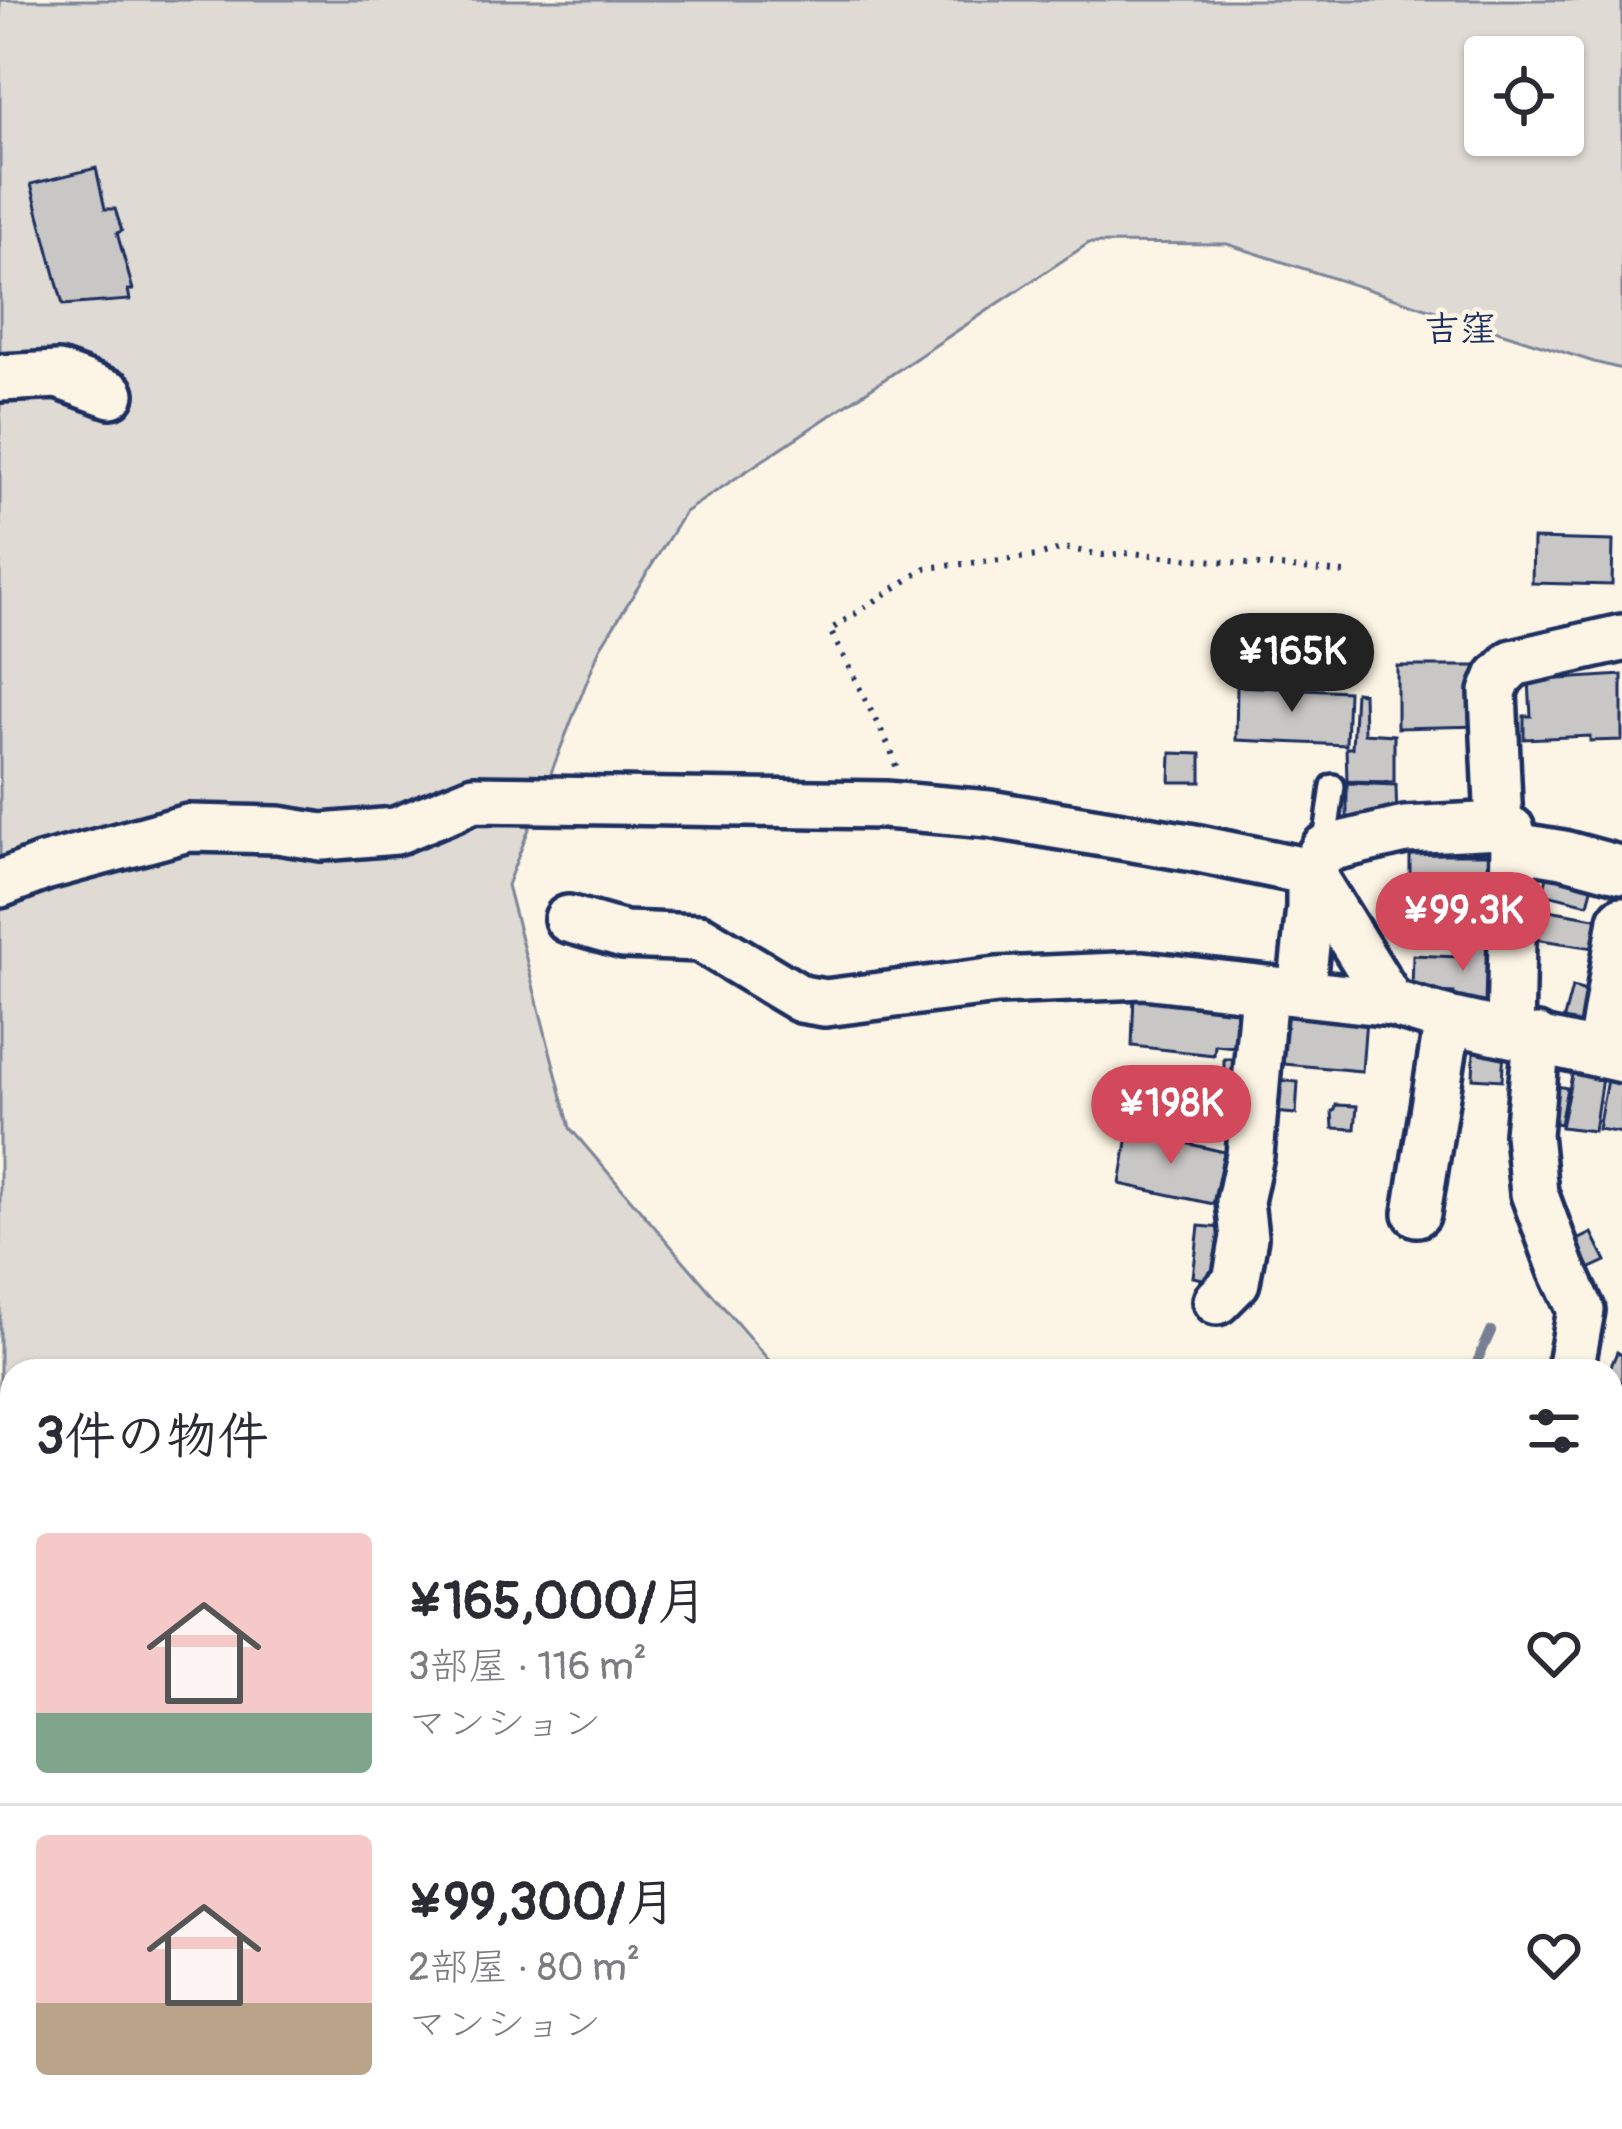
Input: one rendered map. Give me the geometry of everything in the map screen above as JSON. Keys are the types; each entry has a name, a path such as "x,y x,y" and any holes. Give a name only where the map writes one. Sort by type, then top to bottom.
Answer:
{"street":[{"path":"0,378 58,375 111,394"},
{"path":"1572,1359 1581,1310 1534,1193 1493,692 1499,677 1514,663 1622,638"},
{"path":"0,884 44,867 188,828 278,830 322,837 396,831 474,799 909,807 1317,861 1405,830 1506,836 1622,870"},
{"path":"1217,1301 1236,1282 1244,1237 1240,1201 1282,991 1310,908 1317,861"},
{"path":"1317,861 1391,1003"},
{"path":"568,919 624,934 700,938 801,999 825,1003 998,981 1143,975 1391,1003 1611,1056 1622,920"},
{"path":"1418,1214 1448,1020"}],"lane":[{"path":"1317,861 1333,786"}],"path":[{"path":"909,807 891,750 830,630 926,568 1038,556 1064,548 1344,573"}],"shaded area":[{"path":"0,0 1622,0 1622,369 1227,244 1089,243 685,512 600,648 507,885 570,1128 768,1359 0,1359"}],"building":[{"path":"96,168 105,209 115,209 122,231 117,233 133,290 128,290 130,300 63,305 31,184"},
{"path":"1533,539 1613,541 1612,585 1532,583"},
{"path":"1397,666 1483,666 1483,726 1397,728"},
{"path":"1622,675 1622,740 1590,741 1590,736 1524,739 1524,716 1531,716 1529,681"},
{"path":"1237,686 1348,691 1346,745 1236,740"},
{"path":"1355,692 1363,693 1364,733 1394,735 1394,782 1347,781 1346,748 1352,748"},
{"path":"1171,753 1201,754 1201,782 1170,782"},
{"path":"1347,783 1396,785 1397,825 1347,825"},
{"path":"1410,854 1498,854 1497,910 1410,909"},
{"path":"1550,864 1596,874 1588,904 1543,893"},
{"path":"1531,907 1607,920 1602,949 1527,938"},
{"path":"1461,938 1502,940 1498,1008 1454,1006 1454,993 1412,991 1413,955 1460,957"},
{"path":"1572,987 1597,994 1588,1028 1563,1022"},
{"path":"1134,994 1247,1001 1246,1048 1215,1045 1214,1055 1132,1046"},
{"path":"1275,1009 1366,1019 1362,1071 1272,1063"},
{"path":"1474,1051 1504,1052 1502,1080 1473,1078"},
{"path":"1224,1059 1249,1059 1247,1091 1211,1091 1212,1069 1224,1069"},
{"path":"1574,1066 1603,1071 1594,1131 1561,1127"},
{"path":"1608,1074 1622,1076 1622,1133 1598,1129"},
{"path":"1265,1079 1298,1082 1296,1114 1262,1111"},
{"path":"1556,1086 1567,1088 1560,1124 1550,1122"},
{"path":"1336,1105 1357,1106 1355,1129 1333,1128"},
{"path":"1129,1130 1224,1152 1213,1204 1120,1184"},
{"path":"1199,1226 1223,1228 1218,1282 1193,1277"},
{"path":"1592,1233 1606,1261 1582,1272 1568,1245"}],"waterway":[{"path":"1478,1359 1491,1331"}],"district":[{"name":"吉窪","path":"1460,328"}]}
